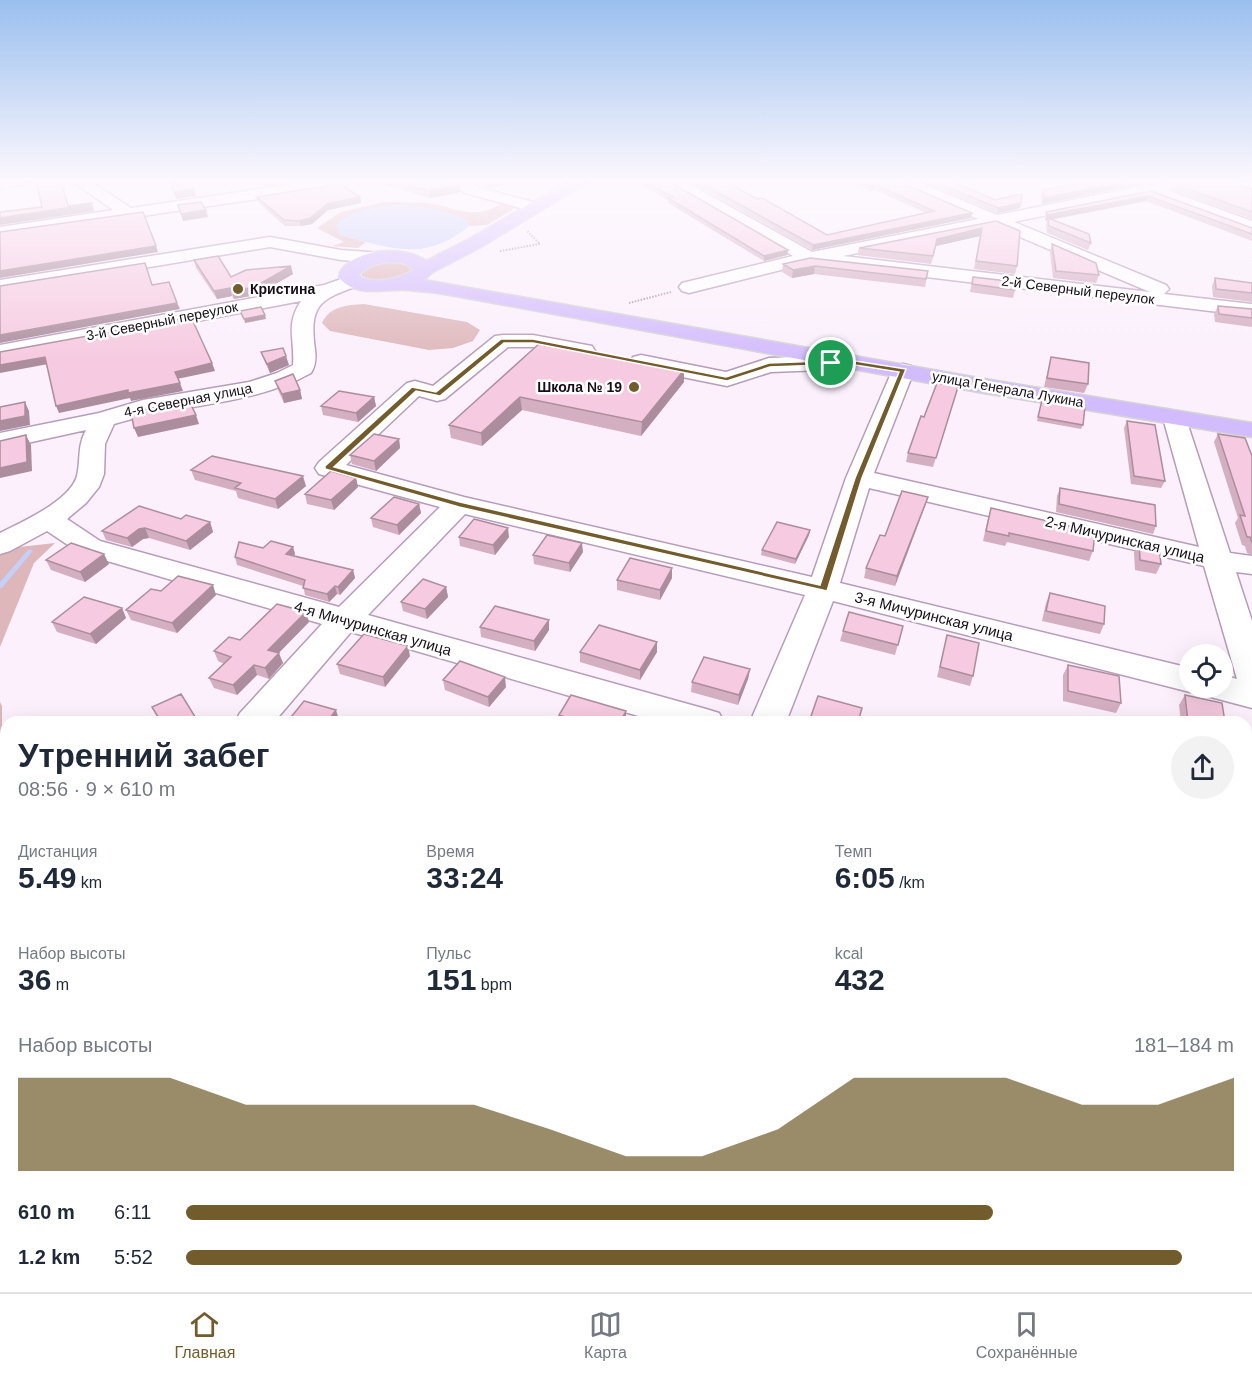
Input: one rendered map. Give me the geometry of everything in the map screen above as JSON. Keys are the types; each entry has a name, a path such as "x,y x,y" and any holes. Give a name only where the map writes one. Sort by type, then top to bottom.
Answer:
{"main road":[{"path":"404,284 420,267 454,253 475,241"},
{"path":"351,279 349,272 360,264 381,258 420,267"},
{"name":"улица Генерала Лукина","path":"420,267 450,286 480,295"},
{"name":"улица Генерала Лукина","path":"351,279 366,286 404,284 480,295 849,362 1252,430"}],"street":[{"name":"2-й Северный переулок","path":"779,241 809,258 1252,310"},
{"path":"689,287 889,241"},
{"path":"1047,241 1194,304"},
{"path":"0,286 270,242 341,255 381,258"},
{"path":"270,242 333,267 351,279"},
{"name":"3-й Северный переулок","path":"0,352 324,291 351,279"},
{"name":"4-я Северная улица","path":"0,441 104,419 143,407 253,388 285,378 303,368 305,361 301,320 306,308 324,291"},
{"name":"3-я Мичуринская улица","path":"601,354 533,341 503,341 437,394 415,388 328,468 459,504 824,589 1179,677"},
{"path":"624,359 727,379 769,365 849,362"},
{"path":"771,716 824,589 858,478 903,371"},
{"path":"1175,418 1252,675"},
{"path":"0,545 64,507 84,490 90,476 91,451 104,419"},
{"name":"2-я Мичуринская улица","path":"858,478 1216,560 1252,565"},
{"path":"258,716 344,620 459,504"},
{"name":"4-я Мичуринская улица","path":"45,519 68,531 90,547 685,716"},
{"path":"1233,690 1252,695"}],"path":[{"path":"620,305 689,287"}],"shaded area":[{"path":"344,242 366,242 358,248 332,246"},
{"path":"390,262 411,266 414,270 382,282 362,277 362,272 367,267"},
{"path":"364,304 467,322 480,330 473,341 453,348 429,350 330,331 322,323 325,317 334,310"},
{"path":"55,543 34,563 0,647 0,555 10,548"},
{"path":"0,702 2,716 0,716"}],"water":[{"path":"364,241 445,241 422,249 391,248"}],"building":[{"path":"0,241 154,241 156,246 0,271"},
{"path":"740,241 773,241 788,250 764,256"},
{"path":"806,241 831,241 813,245"},
{"path":"893,241 936,241 933,256 859,248"},
{"path":"980,241 1019,241 1017,266 976,261"},
{"path":"1052,244 1096,263 1099,275 1056,271"},
{"path":"218,256 231,277 246,270 291,266 254,287 214,291 194,260"},
{"path":"810,258 928,271 926,279 815,266 793,270 783,264"},
{"path":"145,263 152,285 169,282 177,303 0,335 0,286"},
{"path":"973,277 1016,282 1015,290 972,284"},
{"path":"1215,278 1252,283 1252,293 1216,289"},
{"path":"1218,306 1252,309 1252,318 1219,314"},
{"path":"261,307 265,315 244,319 240,311"},
{"path":"191,317 212,363 175,372 180,383 128,393 128,390 56,406 45,357 0,365 0,352"},
{"path":"541,342 684,370 642,422 520,397 481,433 449,425"},
{"path":"283,348 286,356 267,364 261,352"},
{"path":"1051,357 1089,363 1088,384 1047,378"},
{"path":"293,374 300,390 282,394 275,381"},
{"path":"937,383 958,387 936,458 908,453 921,416 924,417"},
{"path":"339,391 374,397 356,413 321,406"},
{"path":"1042,400 1085,407 1083,425 1038,417"},
{"path":"189,401 196,415 134,428 131,412"},
{"path":"25,402 25,416 0,421 0,407"},
{"path":"1127,421 1155,425 1165,481 1134,476"},
{"path":"374,434 399,439 374,461 350,455"},
{"path":"1218,434 1245,438 1252,456 1252,543 1250,537 1247,537 1240,515 1245,516"},
{"path":"26,435 27,462 0,468 0,441"},
{"path":"212,456 303,476 275,499 235,488 241,483 191,470"},
{"path":"331,471 356,478 331,500 305,494"},
{"path":"1060,488 1155,505 1156,526 1059,504"},
{"path":"902,491 928,497 897,576 866,568 880,535 885,536"},
{"path":"394,497 419,504 397,525 371,518"},
{"path":"139,506 181,519 186,515 210,522 186,541 145,528 139,529 127,538 102,531"},
{"path":"991,508 1095,532 1093,551 1009,533 1009,536 986,531"},
{"path":"474,519 508,528 493,545 459,537"},
{"path":"777,522 810,530 796,559 762,550"},
{"path":"547,535 582,543 569,563 533,555"},
{"path":"271,541 293,547 286,554 353,570 338,587 335,586 327,594 303,588 305,580 235,557 239,542 263,548"},
{"path":"1139,542 1159,547 1161,564 1140,560"},
{"path":"71,543 104,554 80,572 46,560"},
{"path":"630,558 672,568 660,590 617,580"},
{"path":"178,576 213,585 172,623 126,610 151,589 161,591"},
{"path":"423,579 446,587 425,609 401,602"},
{"path":"1050,593 1105,606 1104,624 1046,611"},
{"path":"84,597 122,608 90,634 52,622"},
{"path":"277,604 306,612 268,650 279,653 265,668 254,665 233,685 209,678 231,657 214,651 229,637 240,640"},
{"path":"495,606 549,620 534,641 480,627"},
{"path":"849,612 903,626 898,645 843,631"},
{"path":"599,625 657,642 640,670 580,652"},
{"path":"364,634 408,646 383,677 337,664"},
{"path":"947,635 979,643 973,676 940,667"},
{"path":"704,657 750,669 739,695 692,682"},
{"path":"460,661 505,677 488,697 443,680"},
{"path":"1068,665 1119,676 1121,703 1068,691"},
{"path":"181,694 195,716 157,716 152,707"},
{"path":"571,695 626,711 623,716 559,715"},
{"path":"818,696 862,708 860,716 811,716"},
{"path":"1185,698 1199,698 1222,703 1224,716 1187,716"},
{"path":"304,701 336,710 332,716 292,716"}],"waterway":[{"path":"0,586 30,551"}],"place":[{"name":"Кристина","path":"238,289"},
{"name":"Школа № 19","path":"634,387"}],"route":[{"path":"503,341 533,341 727,379 769,365 831,363 849,362 903,371 858,478 824,589 459,504 328,468 415,388 437,394 503,341"}]}
